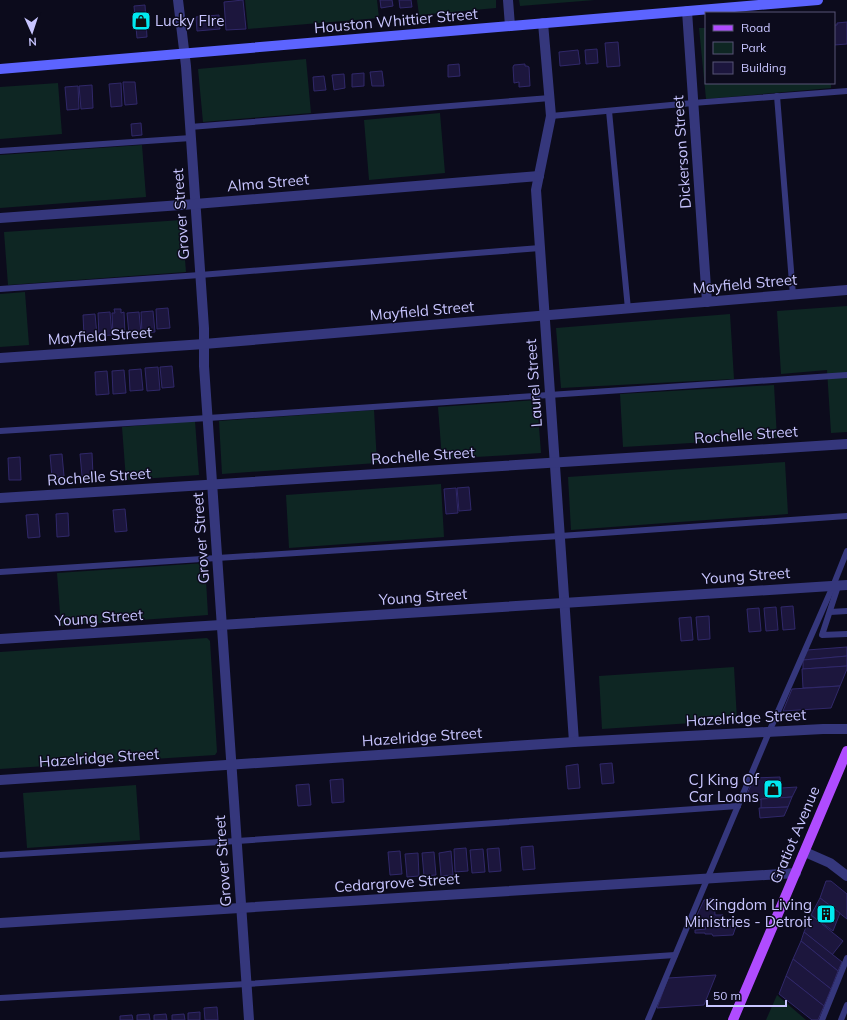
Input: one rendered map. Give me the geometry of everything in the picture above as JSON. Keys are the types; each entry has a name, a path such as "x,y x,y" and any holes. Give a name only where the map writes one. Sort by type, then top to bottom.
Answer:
{"main road":[{"name":"Gratiot Avenue","path":"733,1020 847,751"}],"street":[{"name":"Grover Street","path":"178,0 191,138 204,328 204,366 249,1020"},
{"path":"508,0 510,26"},
{"name":"Dickerson Street","path":"686,0 707,302"},
{"name":"Houston Whittier Street","path":"0,69 687,11 752,3 818,0"},
{"name":"Laurel Street","path":"543,23 551,116 536,190 574,742"},
{"name":"Alma Street","path":"0,218 539,176"},
{"name":"Mayfield Street","path":"0,358 204,344 847,290"},
{"name":"Rochelle Street","path":"0,498 847,444"},
{"name":"Young Street","path":"0,639 839,585"},
{"name":"Hazelridge Street","path":"0,780 574,742 847,729"},
{"path":"805,852 830,863 847,876"},
{"name":"Cedargrove Street","path":"0,923 796,873"}],"lane":[{"path":"551,116 847,91"},
{"path":"777,96 793,295"},
{"path":"190,127 550,98"},
{"path":"609,110 628,309"},
{"path":"0,151 191,138"},
{"path":"0,289 540,248"},
{"path":"0,431 847,375"},
{"path":"0,572 847,516"},
{"path":"847,551 839,585 822,635 847,634"},
{"path":"648,1020 769,732 839,585"},
{"path":"830,612 847,611"},
{"path":"0,855 237,841 738,806"},
{"path":"0,998 247,984 675,955"},
{"path":"822,1020 845,968 847,958"},
{"path":"841,1020 847,1005"}],"green space":[{"path":"245,0 377,0 379,18 248,29"},
{"path":"417,0 496,0 496,8 419,15"},
{"path":"519,0 595,0 520,6"},
{"path":"699,28 705,28 705,84 831,84 831,88 706,99"},
{"path":"306,59 311,113 203,122 198,69"},
{"path":"58,83 62,134 0,139 0,87"},
{"path":"440,113 445,173 369,180 364,120"},
{"path":"142,145 146,197 0,208 0,155"},
{"path":"182,220 186,272 8,285 4,232"},
{"path":"25,292 29,345 0,347 0,294"},
{"path":"847,306 847,432 831,433 827,370 781,374 777,311"},
{"path":"730,314 734,379 561,388 556,328"},
{"path":"774,385 777,438 623,447 620,394"},
{"path":"537,400 541,453 442,459 438,407"},
{"path":"374,410 377,463 222,474 219,421"},
{"path":"195,421 199,475 126,480 122,427"},
{"path":"785,462 788,514 571,530 568,477"},
{"path":"441,484 444,537 289,548 286,495"},
{"path":"205,563 208,615 61,626 57,573"},
{"path":"207,638 210,641 217,752 215,755 0,769 0,652"},
{"path":"734,667 737,720 602,729 599,676"},
{"path":"136,785 140,840 27,848 23,793"},
{"path":"777,995 806,1020 766,1020"}],"building":[{"path":"243,0 246,29 226,30 224,2"},
{"path":"380,0 392,0 393,6 381,8"},
{"path":"399,0 411,0 412,7 400,8"},
{"name":"Lucky FIre","path":"145,5 147,37 137,38 134,6"},
{"path":"219,15 220,29 197,31 196,17"},
{"path":"847,22 847,44 835,45 835,25 837,25 837,23"},
{"path":"618,42 620,66 607,67 605,43"},
{"path":"597,49 598,63 586,64 585,50"},
{"path":"578,50 580,64 560,66 559,52"},
{"path":"459,64 460,76 448,77 448,65"},
{"path":"525,64 525,66 529,67 530,86 519,87 519,82 514,83 513,67 514,65"},
{"path":"382,71 384,86 372,86 370,72"},
{"path":"364,73 364,86 352,87 352,74"},
{"path":"344,74 345,88 334,90 332,75"},
{"path":"324,76 326,90 314,91 313,77"},
{"path":"123,82 135,82 137,104 125,105"},
{"path":"121,83 122,106 111,107 109,84"},
{"path":"92,85 93,108 81,109 79,86"},
{"path":"78,86 79,109 67,110 65,87"},
{"path":"141,123 142,135 132,136 131,124"},
{"path":"168,308 170,328 157,329 156,309"},
{"path":"114,309 121,309 121,313 124,312 125,334 113,335 112,313 115,313"},
{"path":"153,311 155,332 142,333 141,312"},
{"path":"110,312 112,335 99,336 98,313"},
{"path":"139,312 141,333 129,334 127,313"},
{"path":"95,314 97,335 84,336 83,315"},
{"path":"172,366 174,387 162,388 160,367"},
{"path":"158,367 160,390 147,391 145,368"},
{"path":"141,369 143,390 130,391 129,370"},
{"path":"124,370 126,393 113,394 112,371"},
{"path":"107,371 109,394 96,395 95,372"},
{"path":"92,453 93,475 82,476 80,454"},
{"path":"62,454 64,476 52,477 50,455"},
{"path":"20,457 21,480 9,480 8,458"},
{"path":"469,487 471,510 459,511 457,488"},
{"path":"456,488 458,513 446,514 444,489"},
{"path":"125,509 127,531 115,532 113,510"},
{"path":"68,513 69,536 57,537 56,514"},
{"path":"38,514 40,537 28,538 26,515"},
{"path":"793,606 795,629 783,630 781,607"},
{"path":"776,607 778,630 766,631 764,608"},
{"path":"759,608 761,631 749,632 747,609"},
{"path":"709,616 710,639 698,640 696,617"},
{"path":"691,617 693,640 681,641 679,618"},
{"path":"847,647 847,656 803,660 807,650"},
{"path":"847,656 847,666 803,669 803,660"},
{"path":"847,666 840,686 803,688 802,669"},
{"path":"840,686 831,708 783,711 792,689"},
{"path":"612,763 614,783 602,784 600,764"},
{"path":"578,764 580,788 568,789 566,766"},
{"name":"CJ King Of Car Loans","path":"780,777 781,788 797,787 792,797 744,801 754,778"},
{"path":"343,779 344,802 332,803 330,780"},
{"path":"309,784 311,805 298,806 296,785"},
{"path":"792,797 788,807 761,808 761,799"},
{"path":"788,807 784,816 760,818 759,808"},
{"path":"533,846 535,869 523,870 521,847"},
{"path":"466,848 468,871 455,872 454,849"},
{"path":"499,848 501,871 489,872 487,849"},
{"path":"483,849 485,872 472,873 470,850"},
{"path":"400,851 402,874 390,875 388,852"},
{"path":"451,851 453,875 441,876 439,853"},
{"path":"434,852 436,875 424,876 422,853"},
{"path":"418,853 419,876 407,877 405,854"},
{"path":"826,881 831,881 847,894 847,919 820,898"},
{"path":"714,898 715,915 723,915 727,924 691,928 704,900"},
{"name":"Kingdom Living Ministries - Detroit","path":"820,898 840,913 833,931 811,915"},
{"path":"811,915 843,941 832,955 804,932"},
{"path":"736,926 733,935 713,936 712,934 695,933 695,930 706,929 705,927"},
{"path":"804,932 842,962 838,971 801,941"},
{"path":"801,941 838,971 831,989 793,959"},
{"path":"793,959 831,989 824,1006 786,976"},
{"path":"716,975 704,1005 657,1008 668,978"},
{"path":"786,976 824,1006 818,1020 812,1020 779,994"},
{"path":"217,1007 218,1020 205,1020 204,1008"},
{"path":"200,1012 200,1020 188,1020 188,1013"},
{"path":"149,1014 150,1020 137,1020 137,1015"},
{"path":"166,1014 167,1020 154,1020 154,1015"},
{"path":"184,1014 185,1020 172,1020 172,1015"},
{"path":"132,1015 133,1020 120,1020 120,1016"}],"place":[{"name":"Lucky FIre","path":"141,21"},
{"name":"CJ King Of Car Loans","path":"773,789"},
{"name":"Kingdom Living Ministries - Detroit","path":"826,914"}]}
